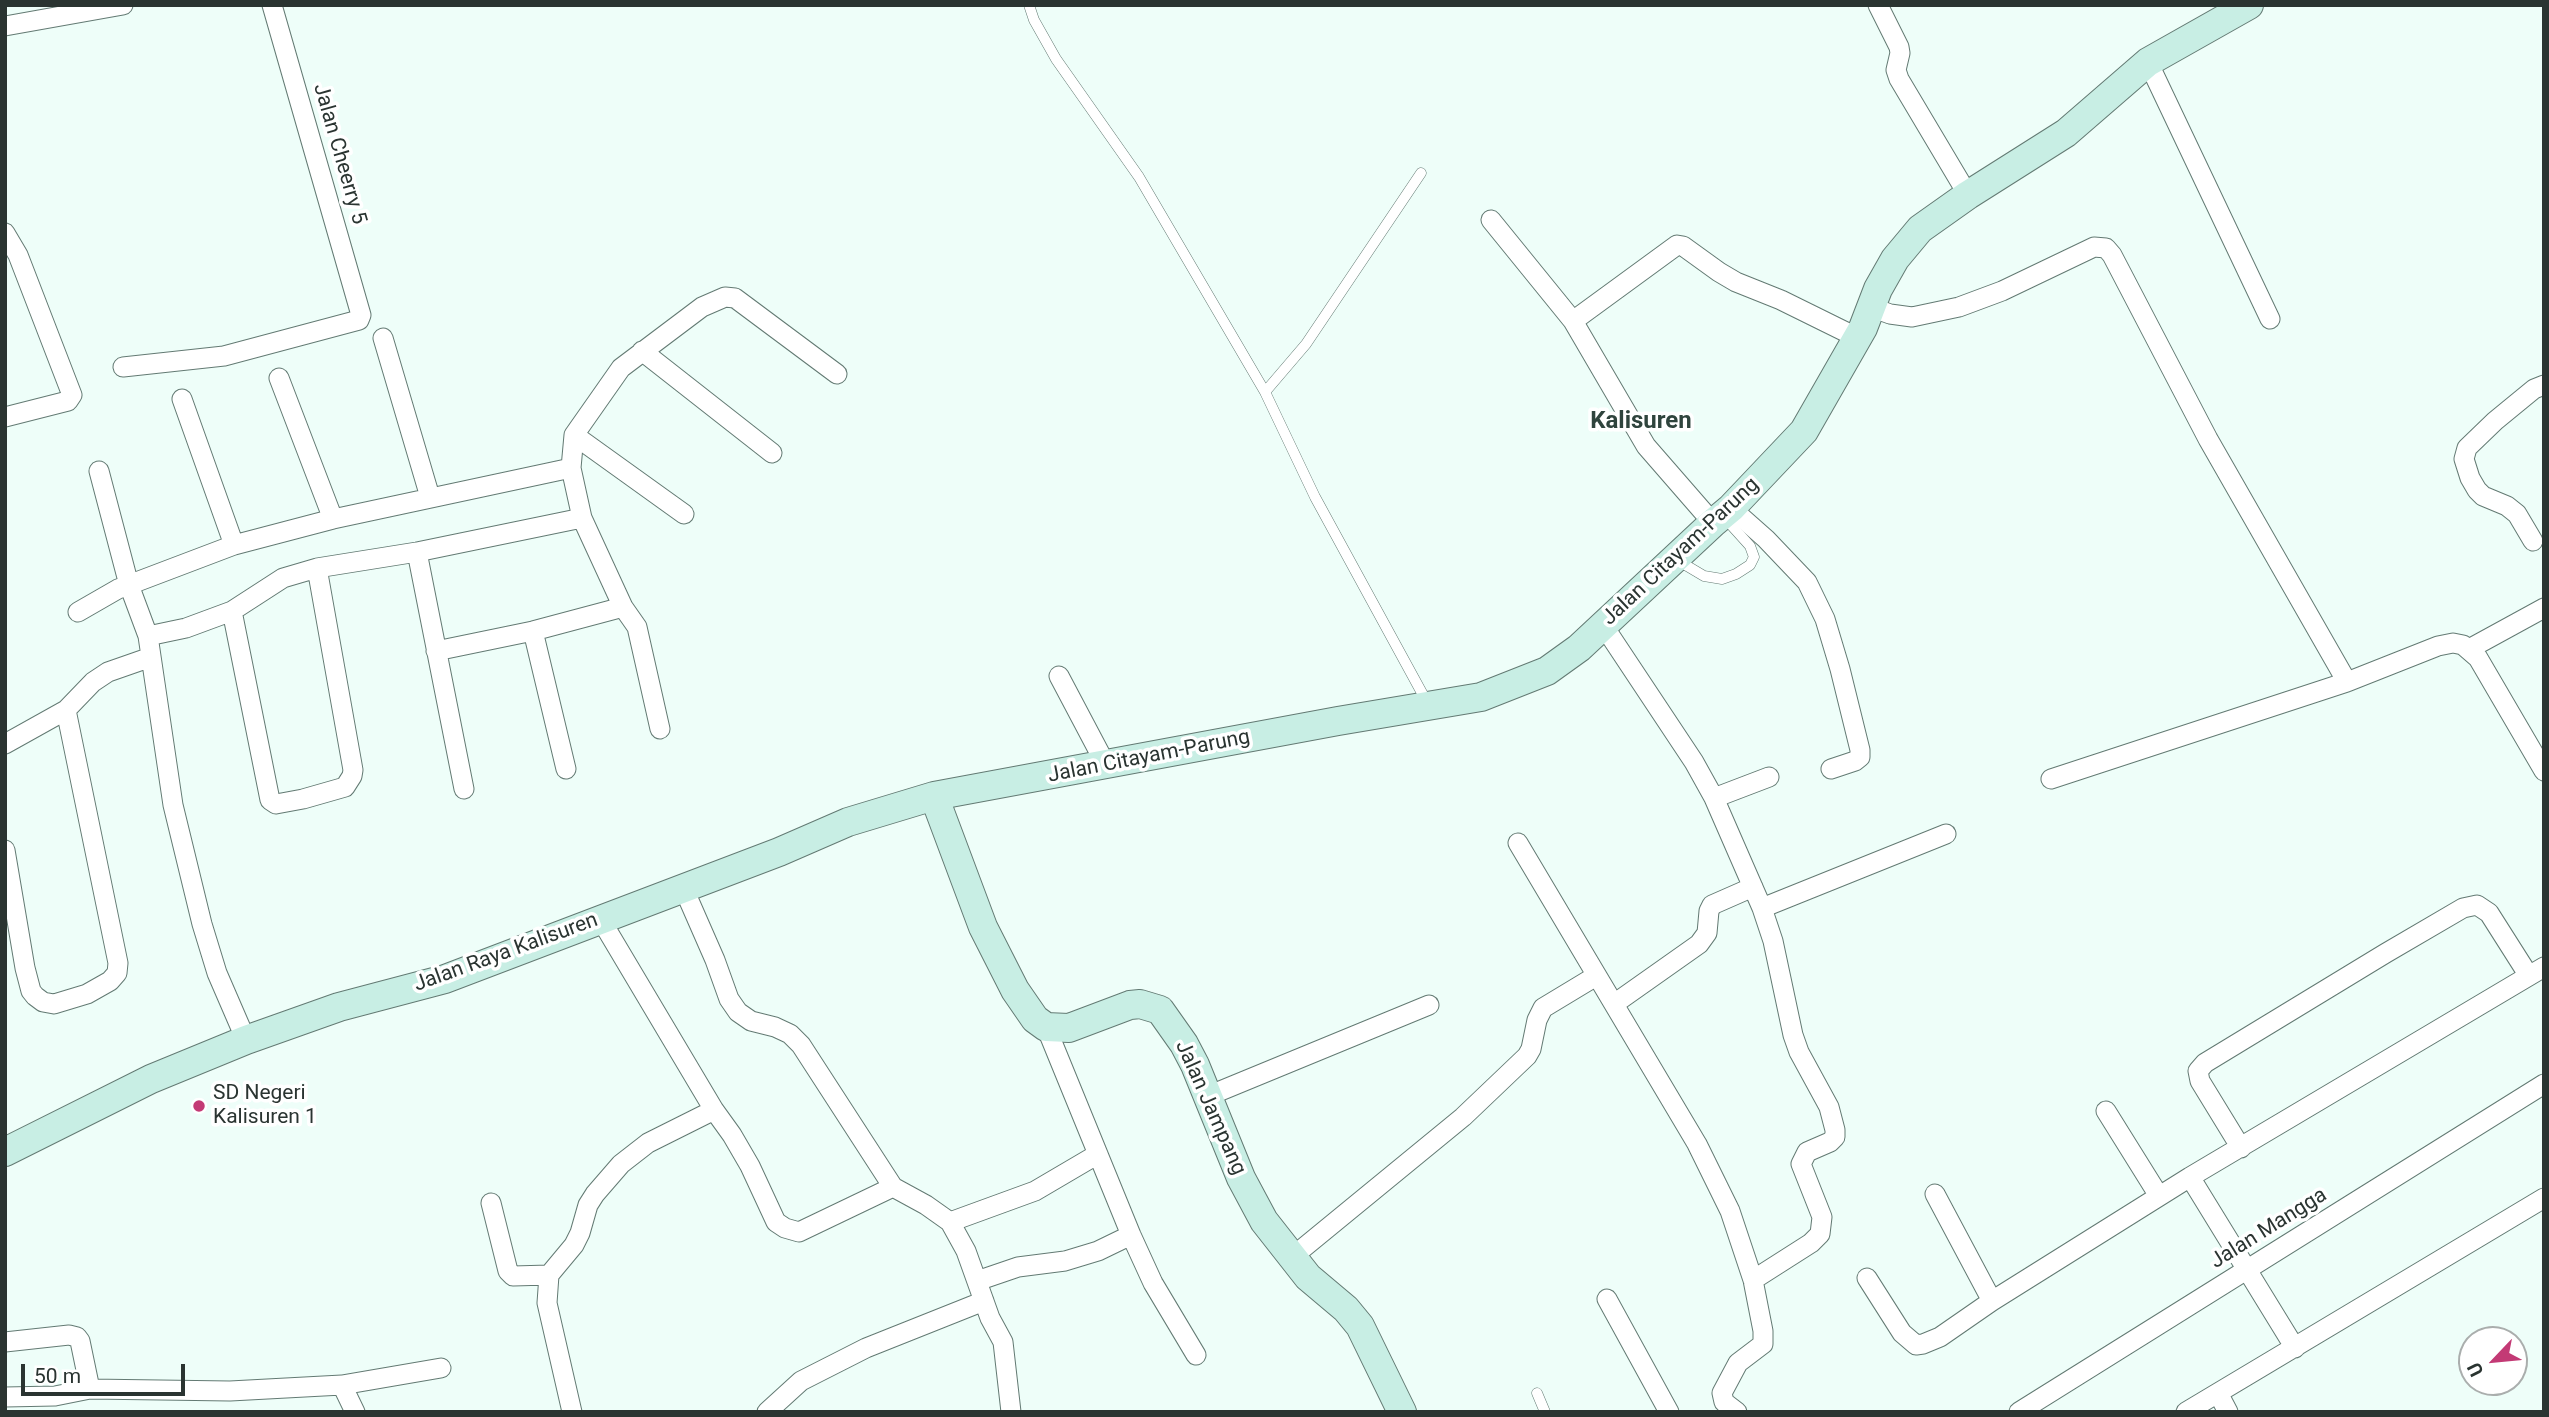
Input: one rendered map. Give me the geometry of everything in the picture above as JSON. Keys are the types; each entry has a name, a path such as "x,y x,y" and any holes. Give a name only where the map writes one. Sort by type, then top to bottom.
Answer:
{"main road":[{"name":"Jalan Citayam-Parung","path":"934,796 1339,721 1430,708 1481,697 1547,671 1579,648 1722,515 1804,431 1858,338 1878,289 1903,247 1920,229 2066,133 2148,62 2249,5"},
{"name":"Jalan Raya Kalisuren","path":"5,1152 151,1079 246,1040 339,1007 445,979 779,852 848,822 934,796"},
{"path":"934,796 983,928 1015,990 1035,1019 1046,1027"},
{"name":"Jalan Jampang","path":"1046,1027 1069,1028 1140,1003 1160,1010 1184,1044 1241,1178 1264,1221 1308,1277 1346,1309 1360,1326 1402,1412"}],"street":[{"path":"5,26 124,5"},
{"name":"Jalan Cheerry 5","path":"123,367 224,356 359,320 361,315 272,5"},
{"path":"1878,5 1899,47 1896,69 1899,79 1968,195"},
{"path":"2148,62 2270,319"},
{"path":"1491,220 1573,321 1646,446 1722,515 1766,539 1807,582 1825,619 1840,669 1860,757 1831,769"},
{"path":"5,233 18,255 72,395 68,401 5,417"},
{"path":"1573,321 1677,245 1683,246 1736,282 1781,300 1858,338"},
{"path":"1871,307 1890,314 1912,317 1959,307 2094,247 2106,248 2208,439 2347,682"},
{"path":"660,729 637,627 623,607 582,518 571,468 574,435 621,368 702,307 730,296 836,374"},
{"path":"383,338 430,497"},
{"path":"642,351 772,453"},
{"path":"279,378 332,519"},
{"path":"2533,541 2516,514 2507,506 2483,496 2470,478 2463,459 2467,447 2495,421 2535,389 2544,385"},
{"path":"182,399 234,545"},
{"path":"574,435 684,514"},
{"path":"78,612 129,585 234,545 332,519 571,468"},
{"path":"99,471 129,585 148,636 173,805 199,911 217,973 246,1040"},
{"path":"148,636 186,628 232,611 283,578 317,568 417,552 582,518"},
{"path":"417,552 464,789"},
{"path":"232,611 270,800 276,804 289,802 345,787 353,770 317,568"},
{"path":"436,652 533,631 623,607"},
{"path":"2469,649 2544,608"},
{"path":"1604,625 1694,762 1714,798 1762,908 1773,941 1793,1035 1799,1052 1829,1107 1835,1133 1830,1142 1807,1152 1801,1164 1822,1217 1820,1234 1811,1243 1753,1280"},
{"path":"533,631 566,769"},
{"path":"2051,779 2347,682 2438,646 2453,643 2469,649 2478,659 2544,771"},
{"path":"5,744 66,710 108,672 151,657"},
{"path":"1059,676 1106,765"},
{"path":"5,850 30,991 43,1002 54,1004 88,994 110,981 117,973 118,963 66,710"},
{"path":"1714,798 1769,777"},
{"path":"1762,908 1946,834"},
{"path":"1518,843 1697,1144 1730,1211 1753,1280 1763,1331 1763,1344 1738,1363 1725,1384 1722,1398 1737,1412"},
{"path":"683,887 729,999 738,1013 751,1021 790,1034 801,1045 892,1187 926,1205 950,1222 966,1251 984,1301 1003,1342 1011,1412"},
{"path":"1614,1004 1699,944 1707,933 1712,905 1753,887"},
{"path":"1867,1278 1902,1333 1916,1345 1940,1337 1992,1301 2190,1177 2241,1148 2536,972 2489,913 2477,905 2463,908 2385,953 2205,1063 2198,1071 2200,1081 2241,1148"},
{"path":"601,920 750,1167 776,1222 785,1228 799,1231 892,1187"},
{"path":"1291,1258 1464,1117 1527,1056 1543,1008 1596,976"},
{"path":"1208,1096 1429,1005"},
{"path":"1046,1027 1131,1235 1160,1295 1196,1355"},
{"name":"Jalan Mangga","path":"2019,1412 2544,1084"},
{"path":"572,1412 547,1303 549,1275 574,1245 588,1205 595,1194 621,1164 648,1143 714,1110"},
{"path":"2106,1111 2159,1196"},
{"path":"950,1222 1035,1191 1098,1154"},
{"path":"2190,1177 2295,1348"},
{"path":"1935,1194 1992,1301"},
{"path":"2186,1412 2544,1198"},
{"path":"491,1203 508,1271 513,1276 549,1275"},
{"path":"978,1281 1018,1267 1065,1261 1098,1251 1131,1235"},
{"path":"1607,1299 1669,1412"},
{"path":"767,1412 801,1381 866,1348 984,1301"},
{"path":"5,1342 69,1335 78,1337 90,1389"},
{"path":"5,1397 55,1396 90,1389 230,1391 342,1385 441,1368"},
{"path":"342,1385 355,1412"},
{"path":"2218,1393 2228,1412"}],"lane":[{"path":"1028,5 1056,59 1139,177 1265,392 1315,497 1430,708"},
{"path":"1265,392 1306,344 1421,173"},
{"path":"1675,558 1704,576 1721,579 1750,565 1754,557 1750,546 1722,515"},
{"path":"1536,1393 1545,1412"}],"place":[{"name":"SD Negeri Kalisuren 1","path":"199,1106"}],"district":[{"name":"Kalisuren","path":"1641,422"}]}
